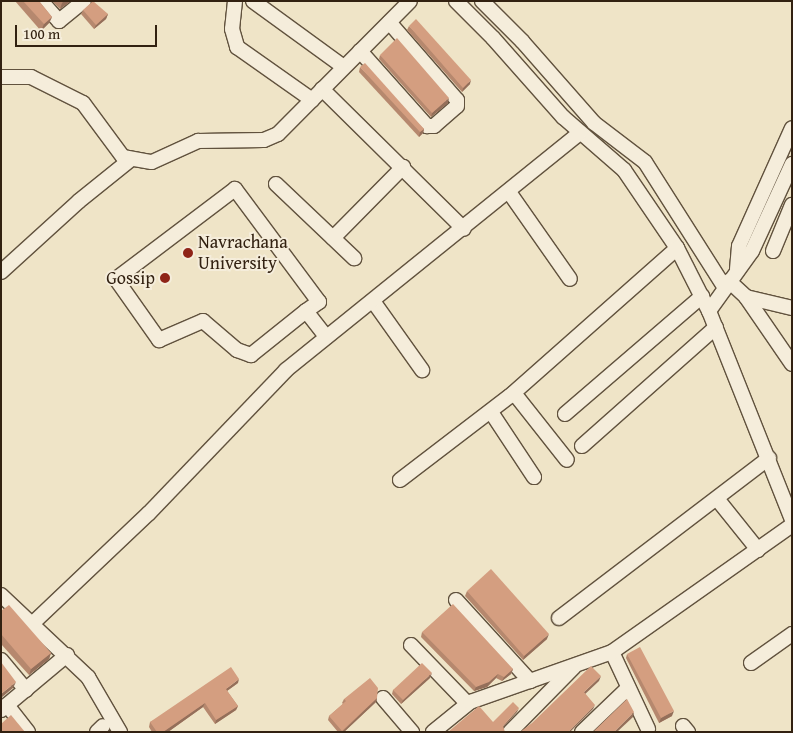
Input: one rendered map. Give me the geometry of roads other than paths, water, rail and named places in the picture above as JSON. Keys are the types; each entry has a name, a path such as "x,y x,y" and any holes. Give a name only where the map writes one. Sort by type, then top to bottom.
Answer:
{"street":[{"path":"41,1 59,21 84,1"},
{"path":"235,1 232,30 237,47 312,100"},
{"path":"253,1 344,67"},
{"path":"1,77 31,77 83,103 123,157 130,160 152,162 198,141 271,138 312,100 410,1"},
{"path":"456,1 580,133 629,177 677,248 709,311 770,458 792,520"},
{"path":"482,1 522,41 594,123 645,162 727,284 746,297 792,308"},
{"path":"360,51 427,126 434,126 457,106 457,100 389,22"},
{"path":"322,89 464,228"},
{"path":"737,269 739,246 792,128"},
{"path":"32,624 149,513 286,370 580,133"},
{"path":"1,272 79,201 130,160"},
{"path":"709,311 737,269 752,251 788,181 792,164"},
{"path":"333,238 403,167"},
{"path":"772,172 788,181"},
{"path":"276,184 354,258"},
{"path":"235,189 319,302 306,311 250,355 237,350 203,321 159,340 116,279 235,189"},
{"path":"509,192 570,279"},
{"path":"773,251 792,204"},
{"path":"400,480 514,393 677,248"},
{"path":"565,414 702,296"},
{"path":"746,297 792,364"},
{"path":"373,301 422,370"},
{"path":"306,311 326,337"},
{"path":"582,446 716,328"},
{"path":"514,393 568,460"},
{"path":"491,412 534,477"},
{"path":"559,618 718,500 770,458"},
{"path":"718,500 758,550"},
{"path":"433,732 468,703 612,652 792,525"},
{"path":"1,595 67,655 88,677 120,732"},
{"path":"456,600 530,680"},
{"path":"751,664 792,634"},
{"path":"411,645 468,703"},
{"path":"612,652 648,729"},
{"path":"28,732 4,708 67,655"},
{"path":"1,660 26,690"},
{"path":"510,732 576,665"},
{"path":"582,732 628,688"},
{"path":"383,698 412,732"}],"place":[{"name":"Navrachana University","path":"188,253"},
{"name":"Gossip","path":"165,278"}]}
